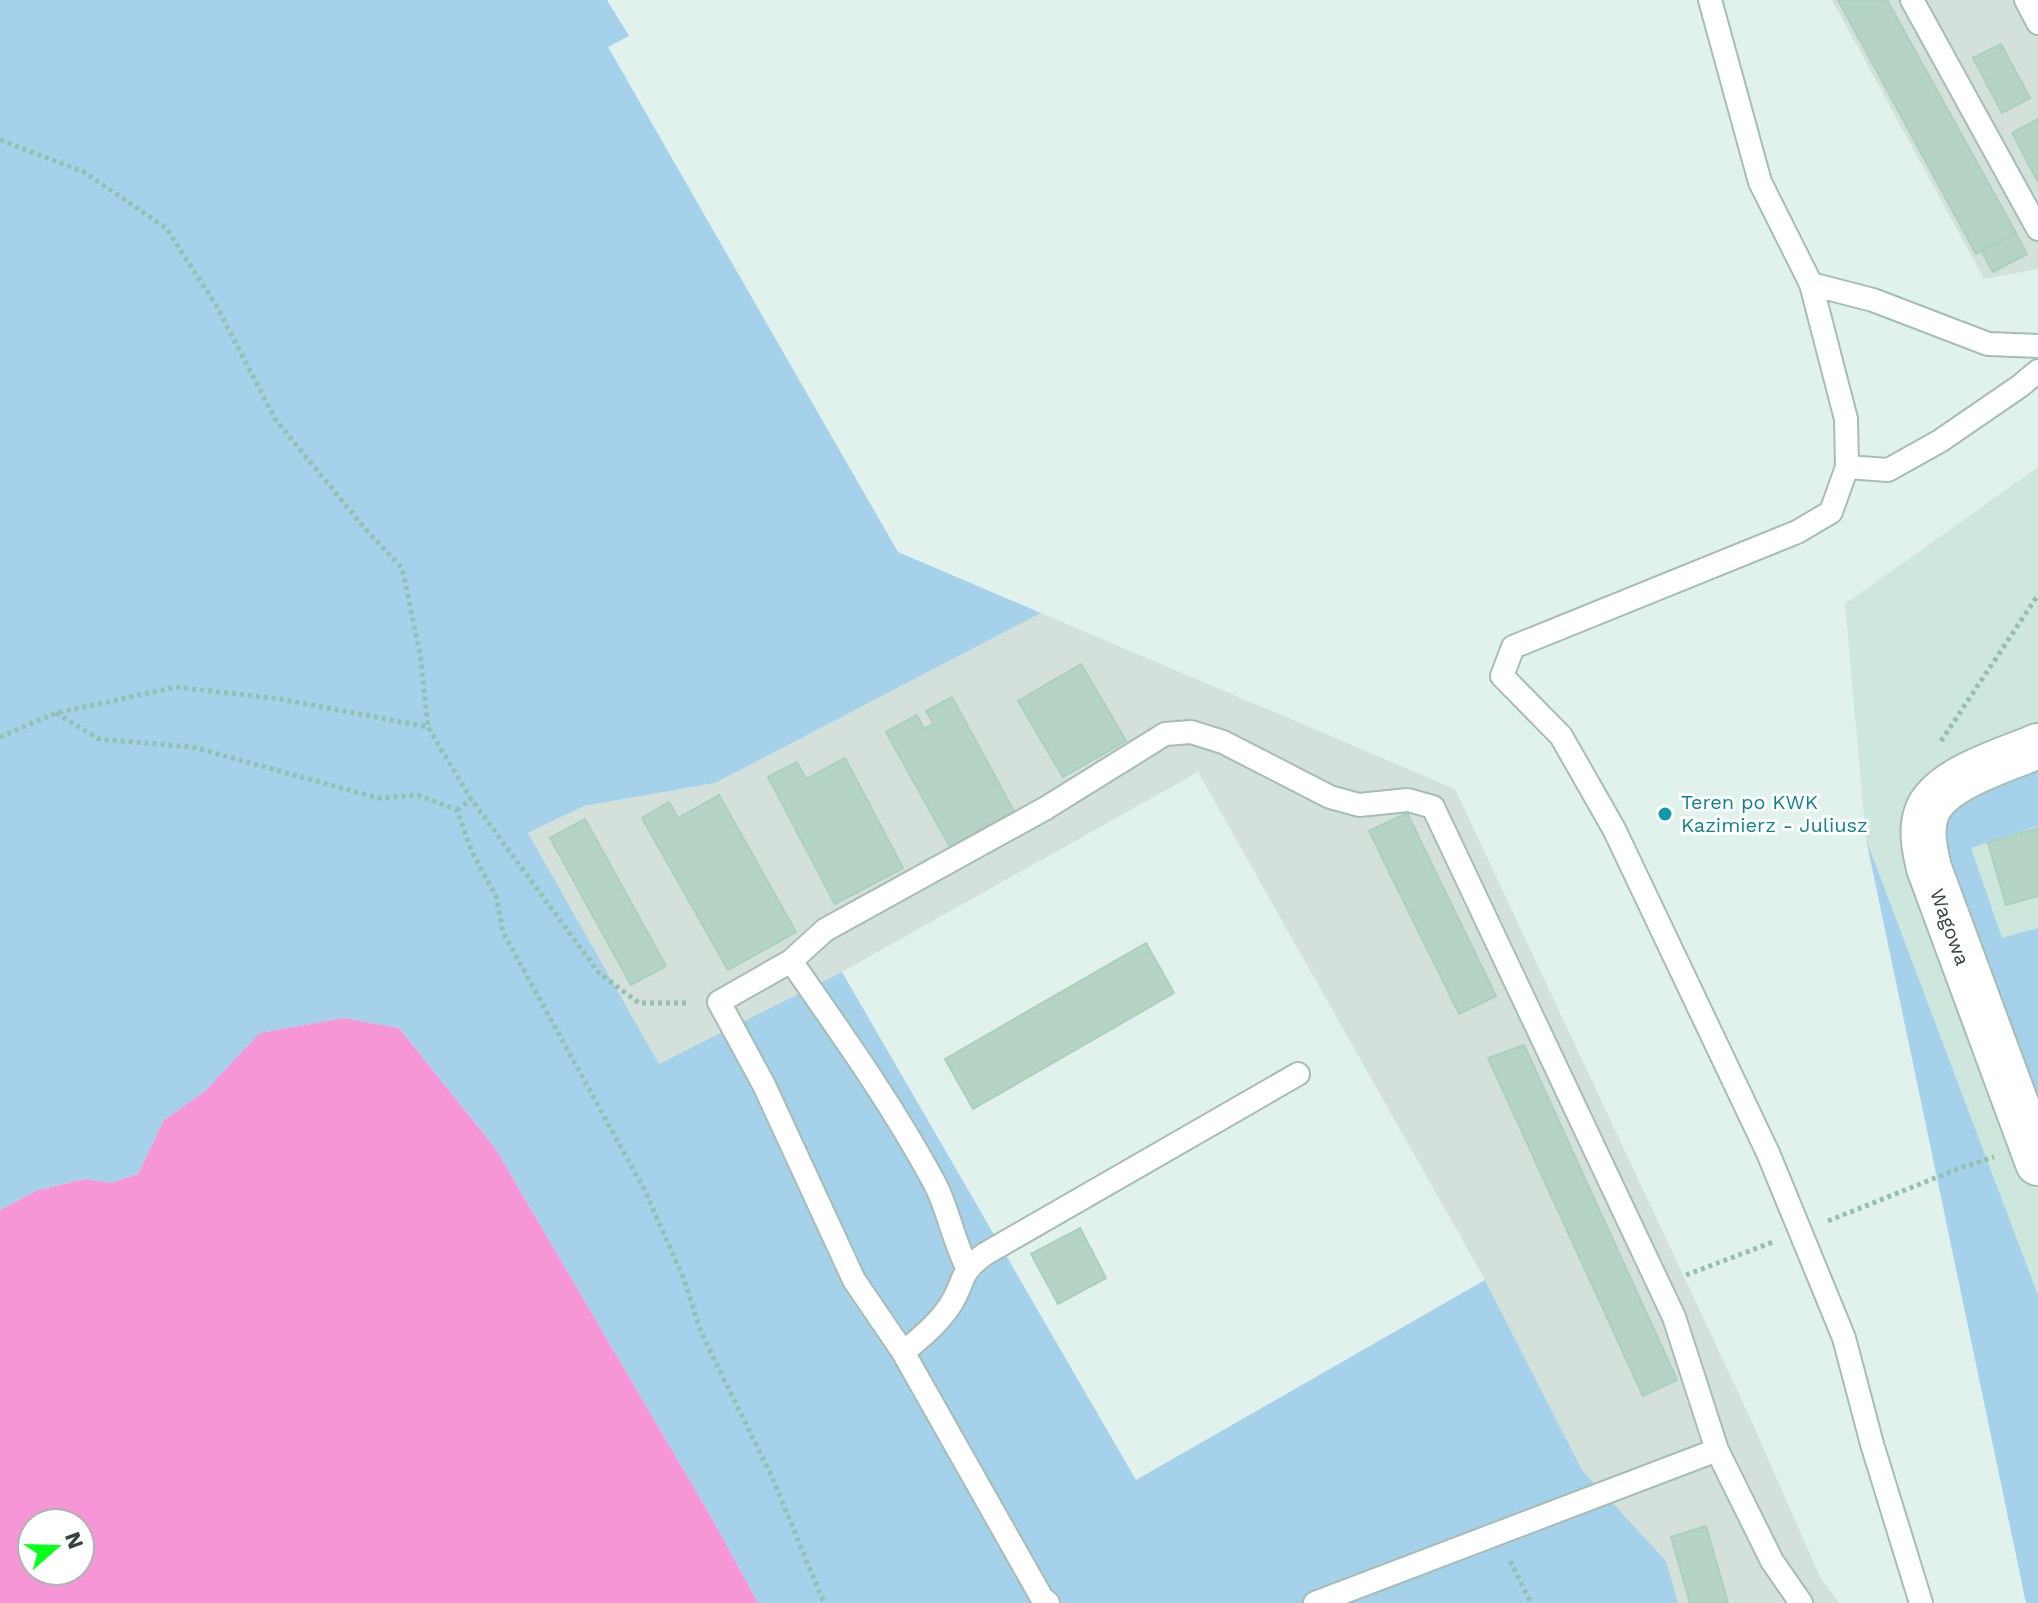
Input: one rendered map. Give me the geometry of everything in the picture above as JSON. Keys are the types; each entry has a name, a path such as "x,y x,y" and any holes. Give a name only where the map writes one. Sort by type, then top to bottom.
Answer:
{"street":[{"name":"Wagowa","path":"2036,1150 1953,937 1929,868 1923,840 1927,812 1944,789 2038,746"}],"lane":[{"path":"1710,0 1760,182 1811,284 1846,419 1847,467 1831,512 1797,532 1513,647 1502,676 1561,736 1614,829 1768,1153 1844,1338 1872,1444 1921,1603"},
{"path":"1912,0 2038,229"},
{"path":"2026,0 2038,23"},
{"path":"1811,284 1873,300 1988,344 2038,346"},
{"path":"1847,467 1888,470 1940,441 2038,371"},
{"path":"1048,1603 1042,1598 903,1352 854,1280 764,1085 719,1002 791,961 825,930 1046,808 1165,734 1191,732 1223,742 1330,797 1359,805 1408,800 1433,807 1674,1317 1717,1450 1772,1561 1801,1603"},
{"path":"791,961 890,1104 936,1186 967,1267"},
{"path":"903,1352 925,1335 950,1306 967,1267 1298,1074"},
{"path":"1315,1603 1717,1450"}],"path":[{"path":"0,140 84,172 166,228 216,305 275,419 368,532 402,568 420,653 428,727 471,799 599,973 639,1003 719,1002"},
{"path":"1940,742 2038,595"},
{"path":"0,737 56,713 176,687 280,699 428,727"},
{"path":"56,713 99,739 192,747 378,798 418,795 457,810 472,852 496,896 503,932 645,1191 683,1277 701,1332 772,1477 824,1603"},
{"path":"457,810 471,799"},
{"path":"1658,1285 1960,1168 2036,1150"},
{"path":"1497,1534 1531,1603"}],"shaded area":[{"path":"0,0 607,0 629,36 608,47 898,552 1041,613 715,783 584,806 528,833 659,1064 842,972 1136,1480 1485,1280 1582,1470 1666,1561 1678,1603 758,1603 714,1522 495,1148 399,1028 344,1018 261,1033 204,1092 164,1120 138,1174 111,1183 84,1179 38,1190 0,1210"},
{"path":"1832,0 2038,0 2038,269 1984,279"},
{"path":"2038,467 2038,1295 1866,839 1845,604"},
{"path":"1041,613 1455,789 1747,1411 1820,1577 1839,1603 1678,1603 1665,1561 1582,1470 1485,1280 1198,772 842,972 659,1065 528,833 584,806 715,783"},
{"path":"2038,768 2038,826 1971,848 2002,938 2038,928 2038,1103 1932,810"},
{"path":"1866,839 2038,1295 2038,1603 2026,1603"},
{"path":"344,1018 399,1028 495,1148 714,1522 758,1603 0,1603 0,1210 38,1190 85,1179 111,1183 138,1174 164,1120 204,1092 260,1033"}],"building":[{"path":"1838,0 1887,0 2016,233 1976,254"},
{"path":"2001,44 2030,98 2002,113 1973,58"},
{"path":"2038,119 2038,182 2012,133"},
{"path":"2016,233 2027,254 1993,272 1981,251"},
{"path":"1081,664 1126,741 1063,777 1018,701"},
{"path":"952,697 1014,811 950,847 886,732 917,715 924,729 934,724 926,711"},
{"path":"845,758 903,868 835,904 768,777 797,762 806,779"},
{"path":"719,795 796,932 728,970 642,818 669,802 678,818"},
{"path":"1407,813 1496,996 1459,1014 1369,831"},
{"path":"585,819 666,966 631,985 550,838"},
{"path":"2038,828 2038,896 2006,905 1988,843"},
{"path":"1146,943 1174,993 973,1109 945,1059"},
{"path":"1524,1045 1677,1380 1643,1396 1488,1058"},
{"path":"1080,1228 1106,1278 1058,1304 1031,1254"},
{"path":"1706,1526 1728,1603 1690,1603 1671,1537"}],"place":[{"name":"Teren po KWK Kazimierz - Juliusz","path":"1665,814"}]}
